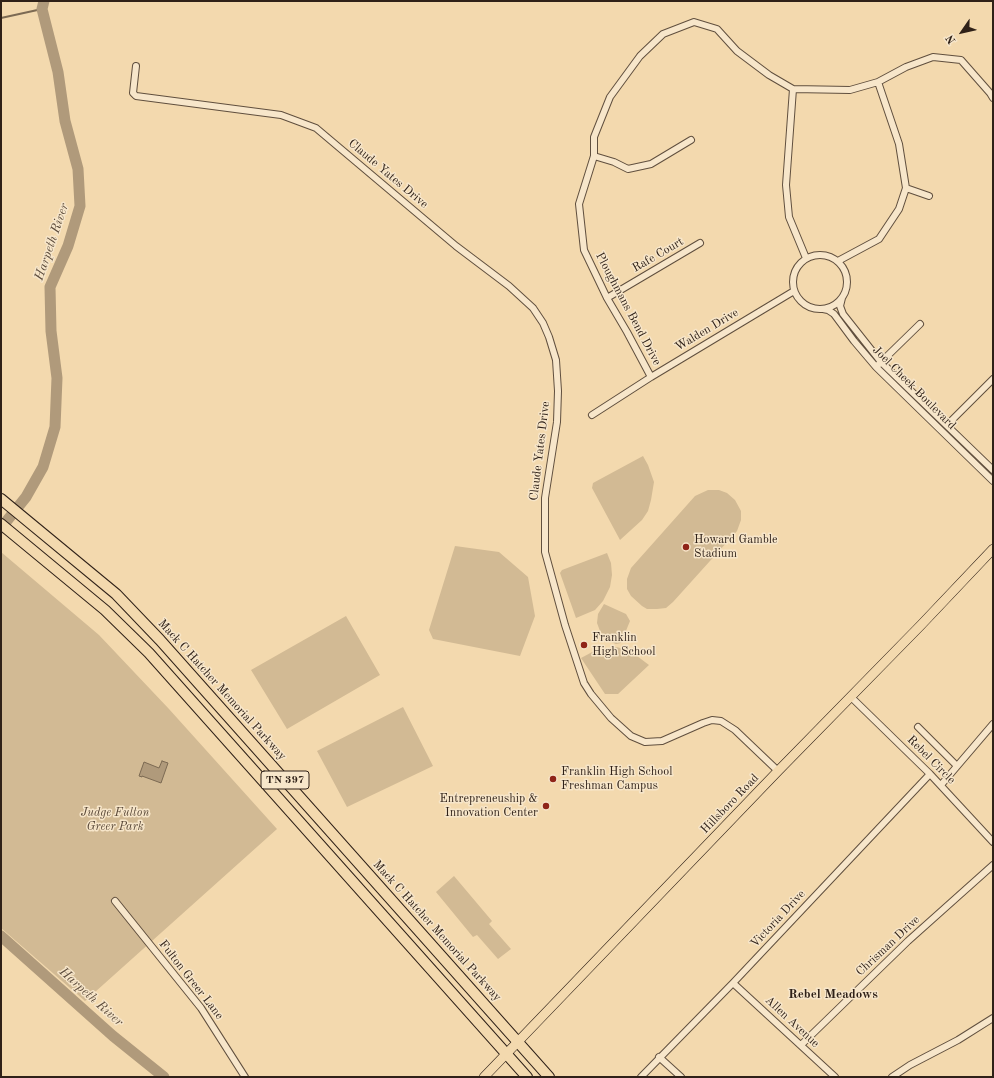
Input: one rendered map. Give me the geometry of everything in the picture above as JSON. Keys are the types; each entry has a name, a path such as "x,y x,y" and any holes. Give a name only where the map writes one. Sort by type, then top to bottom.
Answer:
{"highway":[{"name":"Mack C Hatcher Memorial Parkway","path":"1,498 116,594 160,640 550,1077"},
{"name":"TN 397","path":"1,524 105,610 149,653 527,1077"}],"main road":[{"name":"Hillsboro Road","path":"484,1077 993,549"}],"street":[{"name":"Ploughmans Bend Drive","path":"651,377 628,332 607,298 584,250 579,204 594,156 594,136 610,97 626,73 640,56 663,34 694,22 717,29 737,51 769,75 793,89 850,90 878,82 906,67 932,57 961,60 993,98"},
{"name":"Claude Yates Drive","path":"136,66 133,91 136,96 282,115 316,128 456,246 509,286 533,308 543,323 556,360 558,391 557,422 545,498 545,552 565,625 584,683 611,718 631,736 645,742 662,741 703,723 712,720 721,721 735,730 778,771"},
{"path":"838,261 879,239 899,209 906,188 899,144 878,82"},
{"path":"793,89 786,185 789,217 806,258"},
{"path":"594,156 614,162 628,169 651,164 691,140"},
{"path":"906,188 929,196"},
{"name":"Rafe Court","path":"607,298 700,243"},
{"path":"821,255 838,261 846,275 846,287 842,298 833,307 823,309 813,308 803,304 796,297 792,282 794,272 798,265 806,258 821,255"},
{"name":"Walden Drive","path":"592,415 651,377 794,291"},
{"name":"Joel Cheek Boulevard","path":"842,298 840,306 843,314 881,362 993,470"},
{"name":"Joel Cheek Boulevard","path":"823,309 834,314 876,367 993,481"},
{"path":"876,367 920,324"},
{"path":"947,425 993,379"},
{"name":"Rebel Circle","path":"851,697 941,785 993,842"},
{"path":"941,785 993,724"},
{"path":"918,727 957,766"},
{"name":"Victoria Drive","path":"641,1077 733,983 930,774"},
{"name":"Chrisman Drive","path":"801,1045 908,941 993,865"},
{"name":"Fulton Greer Lane","path":"115,901 204,1011 245,1077"},
{"name":"Allen Avenue","path":"733,983 835,1077"},
{"path":"892,1077 910,1065 958,1040 993,1018"},
{"path":"660,1057 680,1077"}],"green space":[{"path":"643,456 654,482 648,511 642,520 620,540 592,488 593,483"},
{"name":"Howard Gamble Stadium","path":"708,490 719,490 727,493 735,500 741,511 741,520 737,531 673,602 666,608 647,609 631,596 627,589 627,579 631,568 695,496"},
{"path":"455,546 499,552 528,577 535,616 520,656 433,639 429,630"},
{"name":"Judge Fulton Greer Park","path":"1,552 99,635 169,709 277,829 85,1001 1,928"},
{"path":"607,553 611,563 612,575 610,587 603,601 595,610 576,618 560,573 562,570"},
{"path":"604,604 626,614 630,621 621,643 616,644 609,641 600,631 597,623 598,614"},
{"path":"346,616 380,675 287,729 251,670"},
{"path":"616,647 629,650 649,665 618,694 605,694 581,658 596,650"},
{"path":"403,707 433,766 347,807 317,751"},
{"path":"454,876 492,921 489,924 511,949 498,959 477,935 473,937 436,892"}],"shaded area":[{"path":"162,761 168,763 161,783 139,776 144,762 159,768"}],"waterway":[{"name":"Harpeth River","path":"1,528 26,497 43,467 55,427 57,378 51,331 50,287 68,246 80,206 78,169 65,121 58,72 42,9 44,1"},
{"path":"1,18 42,9"},
{"name":"Harpeth River","path":"1,936 113,1036 164,1077"}],"place":[{"name":"Howard Gamble Stadium","path":"686,547"},
{"name":"Franklin High School","path":"584,645"},
{"name":"Franklin High School Freshman Campus","path":"553,779"},
{"name":"Entrepreneuship & Innovation Center","path":"546,806"}],"district":[{"name":"Rebel Meadows","path":"833,995"}]}
